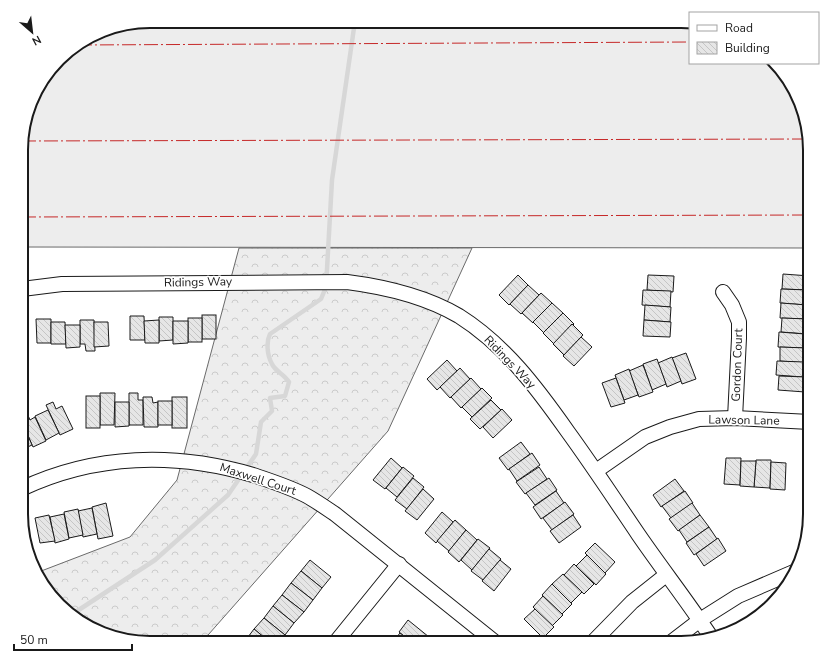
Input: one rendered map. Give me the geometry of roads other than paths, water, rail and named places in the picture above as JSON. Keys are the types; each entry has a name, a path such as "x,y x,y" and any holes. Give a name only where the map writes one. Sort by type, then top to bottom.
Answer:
{"street":[{"name":"Ridings Way","path":"28,288 62,284 307,281 347,282 391,289 432,303 459,316 488,337 535,386 666,575 708,633"},
{"name":"Gordon Court","path":"723,292 732,305 739,322 735,418"},
{"name":"Lawson Lane","path":"596,472 645,437 670,427 699,419 735,418 803,422"},
{"name":"Maxwell Court","path":"28,486 70,471 97,464 129,460 174,460 201,462 264,478 306,496 335,514 487,636"},
{"path":"341,636 399,564"},
{"path":"599,636 632,602 666,575"},
{"path":"679,636 700,620 738,596 787,575"}],"waterway":[{"path":"76,612 155,560 228,495 256,454 261,422 272,411 270,398 285,396 289,382 275,369 272,364 268,353 268,341 270,334 321,299 326,287 332,180 354,28"}]}
